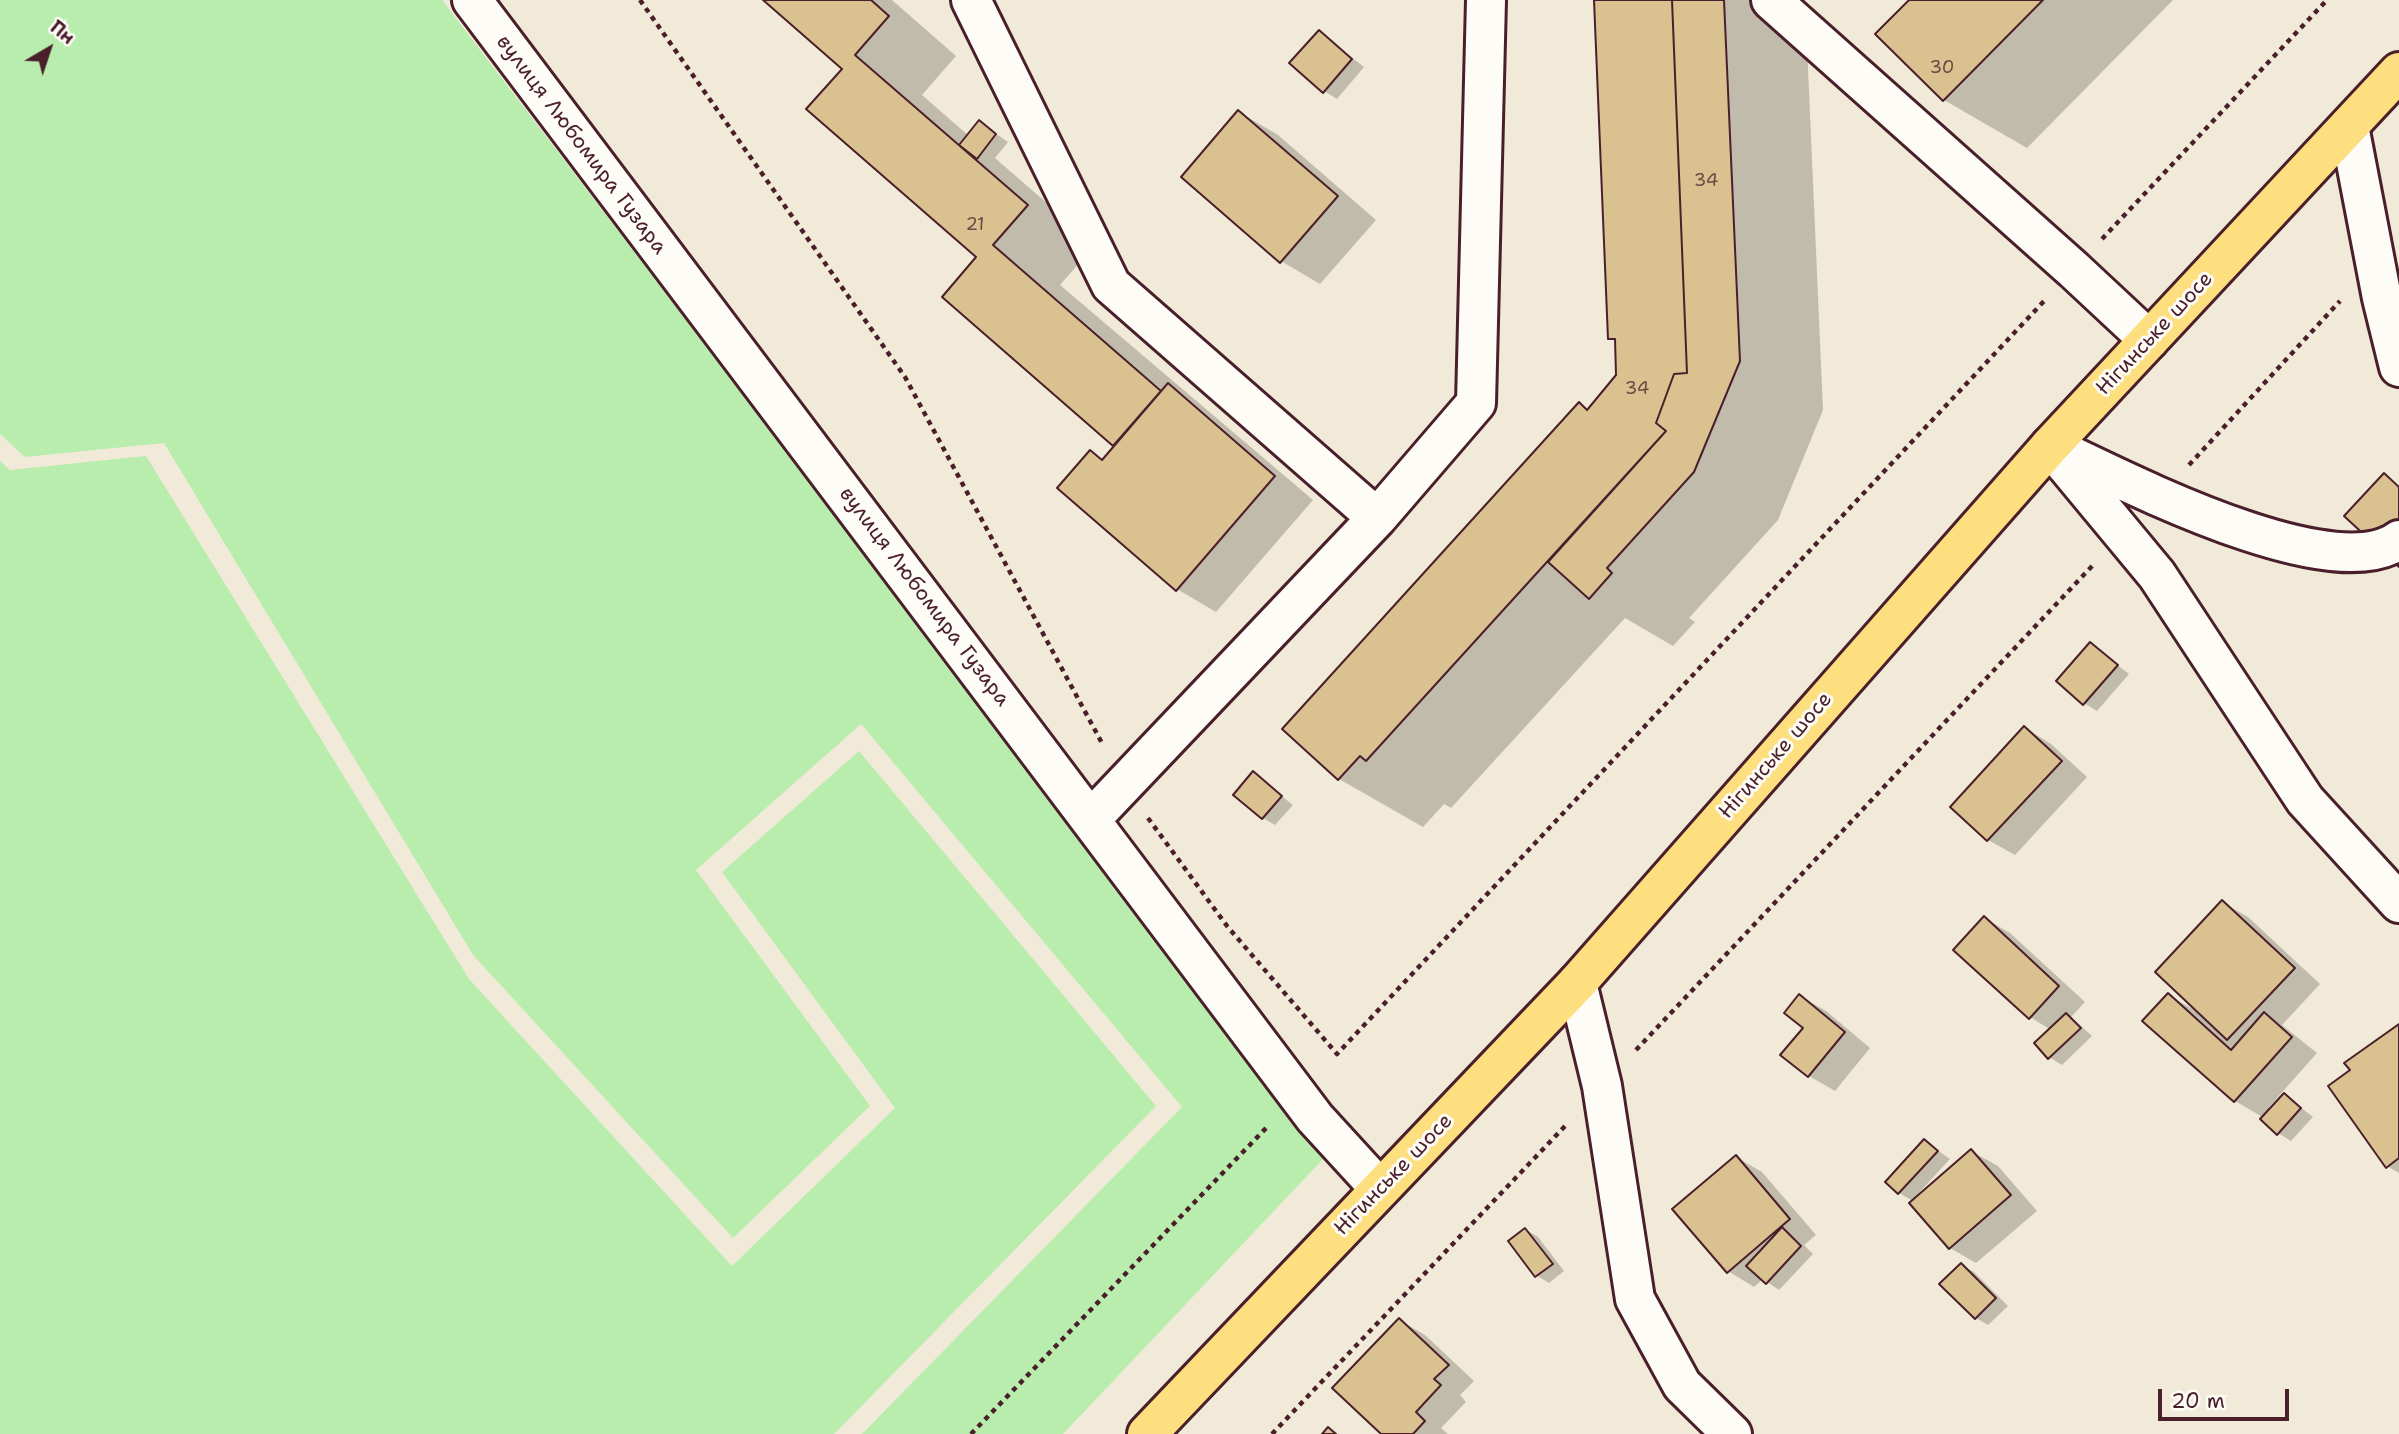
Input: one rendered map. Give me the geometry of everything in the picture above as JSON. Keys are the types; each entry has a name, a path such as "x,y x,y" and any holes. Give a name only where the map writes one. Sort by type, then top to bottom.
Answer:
{"main road":[{"name":"Нігинське шосе","path":"1147,1434 1577,983 2050,446 2399,72"}],"street":[{"name":"вулиця Любомира Гузара","path":"472,0 1315,1118 1380,1189"},
{"path":"971,0 1111,285 1377,518"},
{"path":"1091,818 1377,518 1476,403 1486,0"},
{"path":"1771,0 2074,270 2148,340"},
{"path":"2349,126 2375,264 2399,367"},
{"path":"2050,446 2160,497 2238,527 2326,551 2362,554 2384,549 2399,540"},
{"path":"2050,446 2157,575 2305,800 2399,903"},
{"path":"1577,983 1602,1086 1635,1298 1682,1385 1732,1434"}],"path":[{"path":"640,0 905,377 1125,785 1227,926 1337,1054"},
{"path":"971,1434 1337,1054 2327,0"},
{"path":"2160,497 2375,264"},
{"path":"1272,1434 2123,534"}],"green space":[{"path":"0,0 442,0 1325,1157 1063,1434 862,1434 1182,1107 861,724 696,870 870,1106 733,1238 473,955 164,443 25,457 0,434"},
{"path":"146,456 469,979 732,1266 895,1108 722,872 859,751 1156,1106 834,1434 0,1434 0,461 10,470"}],"building":[{"path":"763,0 871,0 889,16 855,55 1028,205 993,245 1161,391 1113,446 942,297 976,257 806,109 842,69"},
{"path":"1594,0 1672,0 1687,373 1674,374 1656,423 1666,431 1366,761 1360,756 1338,780 1282,729 1579,402 1587,410 1616,375 1615,339 1608,339"},
{"path":"1672,0 1724,0 1740,361 1694,472 1607,568 1612,573 1589,599 1548,562 1666,431 1656,423 1674,374 1687,373"},
{"path":"1909,0 2043,0 1943,101 1875,34"},
{"path":"1319,30 1352,59 1323,93 1289,63"},
{"path":"1238,110 1338,196 1280,263 1181,177"},
{"path":"979,120 996,134 977,159 959,145"},
{"path":"1168,383 1275,476 1176,591 1057,488 1090,450 1102,460"},
{"path":"2384,473 2399,487 2399,567 2344,516"},
{"path":"2090,642 2118,665 2083,705 2056,681"},
{"path":"2024,726 2062,761 1987,841 1950,807"},
{"path":"1253,771 1282,796 1262,819 1233,795"},
{"path":"2222,900 2295,968 2227,1040 2155,972"},
{"path":"1984,916 2059,986 2029,1019 1953,950"},
{"path":"2168,993 2231,1050 2264,1012 2292,1037 2234,1102 2142,1021"},
{"path":"1799,994 1845,1032 1808,1077 1780,1055 1803,1028 1784,1013"},
{"path":"2066,1013 2081,1028 2048,1059 2034,1043"},
{"path":"2399,1024 2399,1158 2386,1168 2328,1086 2350,1070 2344,1063"},
{"path":"2284,1093 2301,1108 2277,1135 2260,1119"},
{"path":"1924,1139 1938,1151 1898,1194 1885,1182"},
{"path":"1971,1149 2011,1195 1949,1249 1909,1203"},
{"path":"1736,1155 1790,1219 1727,1273 1672,1209"},
{"path":"1782,1227 1801,1246 1766,1284 1746,1266"},
{"path":"1525,1228 1553,1264 1535,1277 1508,1241"},
{"path":"1961,1263 1996,1298 1975,1319 1939,1284"},
{"path":"1399,1318 1449,1365 1434,1379 1441,1385 1416,1412 1425,1421 1413,1434 1381,1434 1332,1388"},
{"path":"1328,1427 1336,1434 1322,1434"}]}
